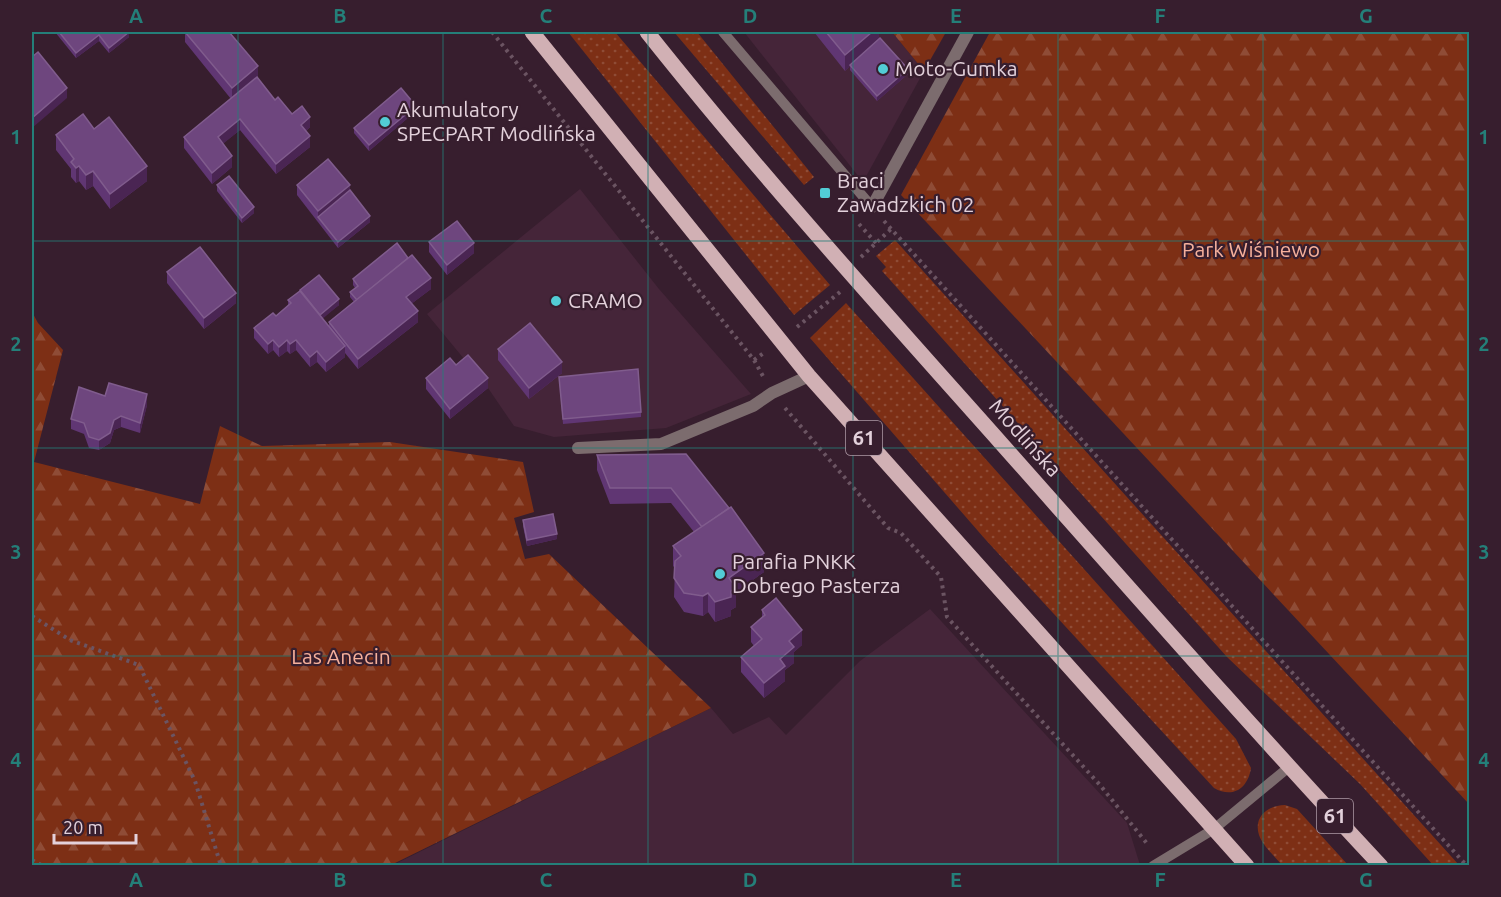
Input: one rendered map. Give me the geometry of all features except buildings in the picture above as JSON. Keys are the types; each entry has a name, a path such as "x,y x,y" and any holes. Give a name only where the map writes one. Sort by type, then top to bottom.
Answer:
{"main road":[{"name":"61","path":"532,32 809,376 1247,866"},
{"name":"Modlińska","path":"647,32 711,111 856,279 1289,767 1381,866"}],"street":[{"path":"872,207 968,32"},
{"path":"578,448 661,444 753,405 772,393 809,376"}],"lane":[{"path":"723,32 872,207"},
{"path":"1156,864 1215,829 1289,767"}],"path":[{"path":"492,32 754,360 772,393 888,528 901,533 941,577 947,617 1119,806 1156,864"},
{"path":"872,207 1467,866"},
{"path":"781,340 856,279 861,257 891,229"},
{"path":"32,616 70,640 140,665 195,780 221,866"},
{"path":"32,860 43,866"}],"shaded area":[{"path":"744,32 892,32 924,71 863,182"},
{"name":"CRAMO","path":"580,189 659,289 751,394 666,428 554,437 514,426 488,388 427,314"},
{"path":"930,609 1127,823 1140,865 391,866 711,708 733,734 769,717 786,735 860,661"}],"green space":[{"path":"568,32 615,32 830,285 794,315"},
{"path":"674,32 697,32 814,177 804,185"},
{"path":"892,32 946,32 924,71"},
{"name":"Park Wiśniewo","path":"990,32 1469,32 1469,804 901,195"},
{"path":"895,240 1459,865 1433,865 1360,784 1227,657 882,271 886,267 876,256"},
{"path":"846,303 1236,739 1251,768 1243,786 1233,792 1214,788 985,539 810,338"},
{"name":"Las Anecin","path":"32,312 38,323 63,350 34,462 200,504 220,426 262,446 390,442 523,462 534,512 514,518 525,559 549,554 711,708 391,865 32,865"},
{"path":"1285,805 1297,809 1348,865 1282,865 1263,843 1259,835 1258,822 1268,809"}],"place":[{"name":"Moto-Gumka","path":"883,69"},
{"name":"Akumulatory SPECPART Modlińska","path":"385,122"},
{"name":"Braci Zawadzkich 02","path":"825,193"},
{"name":"CRAMO","path":"556,301"},
{"name":"Parafia PNKK Dobrego Pasterza","path":"720,574"}]}
